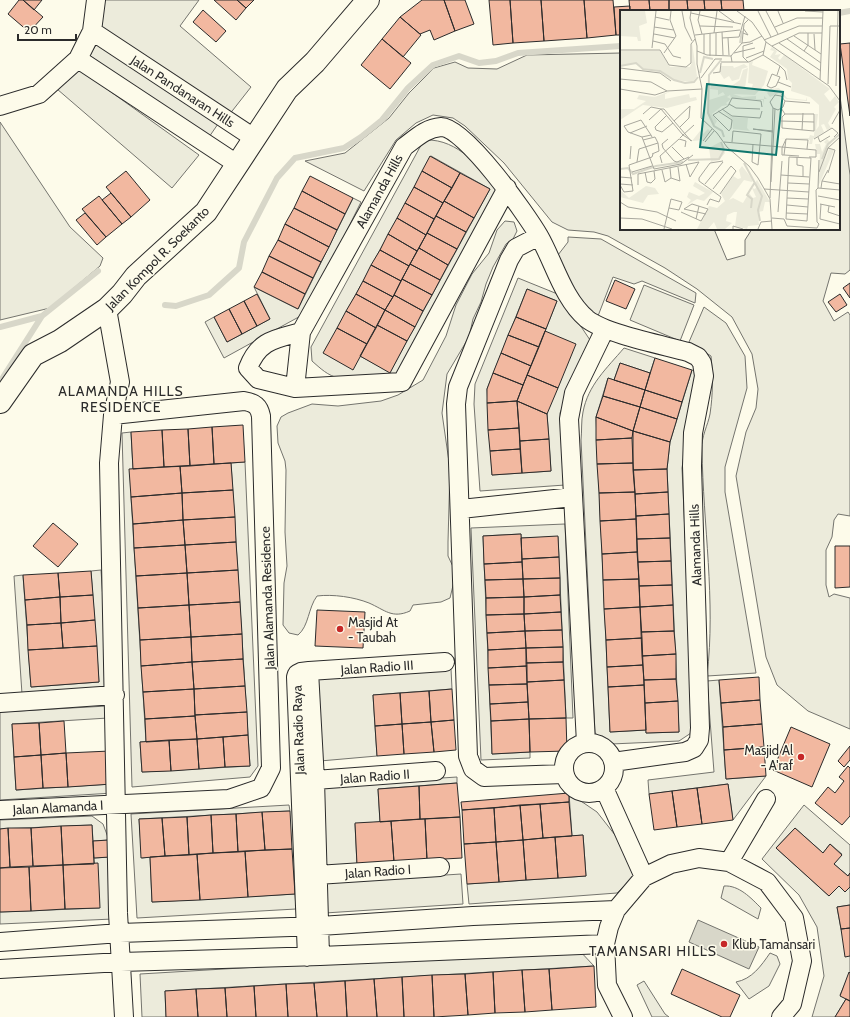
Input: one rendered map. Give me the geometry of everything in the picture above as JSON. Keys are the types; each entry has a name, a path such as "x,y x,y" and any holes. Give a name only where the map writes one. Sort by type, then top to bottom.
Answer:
{"main road":[{"name":"Jalan Kompol R. Soekanto","path":"0,402 33,355 60,341 107,309 136,276 206,212 287,89 315,62 368,0"}],"street":[{"path":"0,106 39,94 78,59 92,31 96,0"},
{"name":"Jalan Pandanaran Hills","path":"92,31 254,138"},
{"path":"78,59 238,164"},
{"name":"Alamanda Hills","path":"295,388 301,332 404,147 424,132 443,127 460,136 507,188 539,236 573,302 588,319 605,330 688,352 698,357 702,363 704,376 693,433 692,466 700,728 698,740 694,748 685,752 613,762"},
{"path":"301,332 275,339 258,348 248,368 258,379 295,388 402,382 507,188"},
{"path":"539,236 516,248 509,260 458,386 456,404 461,509 468,756 473,769 484,777 564,774"},
{"path":"107,309 120,382 113,415 109,463 120,932 124,1017"},
{"path":"586,743 569,419 574,394 605,330"},
{"name":"Jalan Alamanda Residence","path":"113,415 244,401 254,403 259,408 262,416 272,761 271,768 261,788 229,799 117,803"},
{"path":"461,509 573,497"},
{"name":"Jalan Radio III","path":"309,671 445,662"},
{"name":"Jalan Radio Raya","path":"313,926 317,875 315,780 309,671 298,672 296,677 313,926 313,956"},
{"path":"0,704 115,695"},
{"path":"586,743 599,745 609,753 613,762 614,772 610,781 604,788 595,793 585,793 572,786 564,774 565,760 573,748 586,743"},
{"name":"Jalan Radio II","path":"315,780 436,771"},
{"path":"604,788 644,877"},
{"path":"728,862 766,799"},
{"name":"Jalan Alamanda I","path":"0,810 117,803"},
{"path":"623,1017 607,985 605,944 609,927 616,910 644,877 671,864 699,858 728,862 767,882 794,918 802,961 792,1004 781,1017"},
{"name":"Jalan Radio I","path":"317,875 440,867"},
{"path":"0,942 120,932 313,926 473,916 616,910"},
{"path":"0,969 122,962 605,944"}],"shaded area":[{"path":"100,0 199,0 180,26 251,87 229,115 98,26"},
{"path":"97,44 220,121 207,140 89,55"},
{"path":"620,53 620,230 714,230 727,260 745,255 745,240 751,230 840,230 840,96 850,175 850,270 845,274 831,273 823,301 834,321 848,312 850,315 850,516 838,514 834,520 832,537 826,550 826,585 829,597 834,594 850,598 850,729 808,711 777,685 766,657 736,476 746,432 756,408 758,389 752,354 732,317 697,289 665,268 608,236 594,232 568,230 552,222 504,163 465,126 453,118 433,115 416,123 396,140 364,191 305,161 345,153 389,118 409,93 434,68 455,62 468,68 497,69 527,55"},
{"path":"79,69 199,155 172,188 57,89"},
{"path":"0,122 70,227 103,258 100,266 50,308 0,320"},
{"path":"426,140 448,144 468,156 477,164 500,191 398,378 390,373 379,376 358,378 344,379 335,377 324,371 312,361 311,347 420,147","holes":["431,156 490,189 390,372 360,356 324,353"]},
{"path":"353,198 361,202 306,313 224,358 205,322 214,317 227,342 270,319 254,287 298,309"},
{"path":"505,221 514,222 517,231 513,239 506,244 493,267 481,302 473,319 469,337 447,374 442,413 450,469 448,556 456,573 450,598 441,602 413,605 410,611 393,614 357,599 343,596 317,596 302,631 298,635 289,633 283,625 284,583 287,566 285,532 286,470 285,461 278,443 277,426 281,417 312,404 338,406 381,401 398,395 423,380 446,336 456,305 472,274 489,253 497,230"},
{"path":"568,237 601,239 696,293 695,303 642,281 634,284 613,277 598,316 580,303 558,255 568,242"},
{"path":"518,278 560,295 590,340 560,413 565,485 480,491 474,404 475,384","holes":["527,289 557,301 545,331 547,414 551,471 492,475 487,389"]},
{"path":"644,285 694,305 680,341 630,320"},
{"path":"704,307 726,323 745,356 747,388 725,467 725,492 756,673 707,676 710,591 702,445 710,414 712,371 711,356 689,342"},
{"path":"624,348 655,358 650,373 620,363 614,380 608,378 596,417 610,732 646,730 646,733 679,732 667,469 670,442 692,370 699,372 689,404 692,404 682,468 694,731 679,741 611,744 595,733 581,440 582,419 589,393 599,377"},
{"path":"131,432 133,469 131,497 146,742 140,742 142,772 250,766 231,463 245,462 258,766 250,777 132,787 122,433"},
{"path":"565,524 573,718 566,718 558,537 521,538 521,534 483,536 492,754 530,752 530,758 481,760 471,528"},
{"path":"101,570 109,688 22,694 14,576 23,575 31,687 99,682 91,571"},
{"path":"451,669 452,689 373,695 377,756 320,761 314,679"},
{"path":"719,680 726,779 766,776 733,820 728,784 649,794 648,780 714,772 707,681"},
{"path":"107,706 108,718 12,724 16,790 112,784 113,793 0,800 0,712"},
{"path":"457,777 457,783 378,789 380,822 355,824 357,865 325,867 320,786"},
{"path":"569,793 597,812 633,858 634,876 617,893 469,904 467,884 586,876 583,835 572,836"},
{"path":"289,805 290,811 139,819 142,858 150,857 152,902 295,894 296,909 137,918 131,814"},
{"path":"804,805 850,845 850,873 848,876 834,864 842,854 830,844 823,853 795,828 776,848 829,896 839,886 850,887 850,905 837,907 841,929 850,956 850,973 840,995 846,999 835,1017 812,1017 824,976 817,927 799,895 762,859"},
{"path":"92,816 103,824 109,840 93,841 92,825 0,829 0,820"},
{"path":"110,857 113,919 0,924 0,912 99,908 94,858"},
{"path":"461,874 463,904 325,913 323,883"},
{"path":"724,886 729,886 740,890 753,900 761,908 758,919 721,898"},
{"name":"Klub Tamansari","path":"698,920 759,947 749,969 689,942"},
{"path":"577,948 594,966 165,991 166,1017 142,1017 140,974"},
{"path":"770,953 777,956 780,964 769,986 749,999 736,982 751,975 760,967"},
{"path":"644,981 665,1014 669,1017 652,1017 637,985"}],"building":[{"path":"19,0 23,0 43,17 29,32 8,14"},
{"path":"23,0 42,0 34,10"},
{"path":"214,0 237,0 246,8 236,20"},
{"path":"237,0 254,0 246,8"},
{"path":"422,0 444,0 455,31 434,40 430,30 420,34 400,17"},
{"path":"444,0 465,0 474,24 455,31"},
{"path":"489,0 510,0 513,43 493,45"},
{"path":"510,0 541,0 544,41 513,43"},
{"path":"541,0 584,0 587,38 544,41"},
{"path":"584,0 613,0 616,35 587,38"},
{"path":"629,0 649,0 650,10 630,10"},
{"path":"649,0 669,0 669,10 650,10"},
{"path":"669,0 687,0 688,10 669,10"},
{"path":"687,0 704,0 705,10 688,10"},
{"path":"704,0 721,0 722,10 705,10"},
{"path":"721,0 743,0 744,10 722,10"},
{"path":"630,6 630,10 620,10 620,35 616,35 614,7"},
{"path":"203,10 226,31 216,42 193,22"},
{"path":"400,17 421,35 403,57 382,39"},
{"path":"382,39 411,63 390,89 361,65"},
{"path":"850,43 850,116 840,44"},
{"path":"430,156 460,173 452,188 422,171"},
{"path":"126,171 150,200 131,217 106,187"},
{"path":"422,171 452,188 443,203 414,187"},
{"path":"460,173 490,189 474,218 444,201"},
{"path":"310,176 353,198 345,214 302,191"},
{"path":"414,187 443,203 434,219 405,203"},
{"path":"302,191 345,214 337,230 294,208"},
{"path":"111,193 131,217 122,224 102,200"},
{"path":"99,196 122,224 106,237 82,209"},
{"path":"444,201 474,218 466,232 436,216"},
{"path":"405,203 434,219 426,235 397,218"},
{"path":"294,208 337,230 329,247 285,224"},
{"path":"85,213 106,237 97,245 76,220"},
{"path":"436,216 466,232 457,249 427,233"},
{"path":"397,218 426,235 417,251 388,234"},
{"path":"285,224 329,247 321,262 278,240"},
{"path":"427,233 457,249 448,265 419,248"},
{"path":"388,234 417,251 409,266 380,250"},
{"path":"278,240 321,262 313,278 269,256"},
{"path":"419,248 448,265 440,280 410,264"},
{"path":"380,250 409,266 401,281 371,265"},
{"path":"269,256 313,278 305,294 262,272"},
{"path":"410,264 440,280 432,295 402,279"},
{"path":"371,265 401,281 393,297 363,281"},
{"path":"262,272 305,294 298,309 254,287"},
{"path":"402,279 432,295 423,311 394,295"},
{"path":"615,280 635,289 626,309 606,301"},
{"path":"363,281 393,297 385,310 356,294"},
{"path":"850,283 850,298 843,288"},
{"path":"527,289 557,301 546,329 516,317"},
{"path":"257,294 270,319 257,326 244,301"},
{"path":"356,294 385,310 376,328 346,311"},
{"path":"840,294 847,305 836,312 828,302"},
{"path":"394,295 423,311 415,327 385,310"},
{"path":"244,301 257,326 242,334 229,309"},
{"path":"229,309 242,334 227,342 214,317"},
{"path":"385,310 415,327 407,341 377,325"},
{"path":"346,311 376,328 367,344 337,328"},
{"path":"516,317 546,329 539,347 508,335"},
{"path":"377,325 407,341 390,373 360,356"},
{"path":"337,328 367,344 353,370 323,353"},
{"path":"545,331 576,344 558,388 527,375"},
{"path":"508,335 539,347 531,366 501,353"},
{"path":"501,353 531,366 523,385 493,373"},
{"path":"655,358 692,370 682,402 645,390"},
{"path":"620,363 650,373 645,390 614,380"},
{"path":"493,373 523,385 517,401 487,403 487,389"},
{"path":"527,375 558,388 547,414 517,401"},
{"path":"608,378 645,390 640,407 603,396"},
{"path":"645,390 682,402 677,419 640,407"},
{"path":"603,396 640,407 633,431 596,417"},
{"path":"517,401 547,414 549,439 520,441"},
{"path":"517,401 519,428 488,430 487,403"},
{"path":"640,407 677,419 670,442 633,431"},
{"path":"596,417 633,431 632,438 596,440"},
{"path":"243,425 245,462 214,464 212,427"},
{"path":"212,427 214,464 190,466 188,429"},
{"path":"519,428 520,449 490,451 488,430"},
{"path":"188,429 190,466 164,467 162,430"},
{"path":"162,430 164,467 133,469 131,432"},
{"path":"633,431 670,442 667,469 633,470"},
{"path":"632,438 633,463 597,464 596,440"},
{"path":"549,439 551,471 522,473 520,441"},
{"path":"520,449 522,473 492,475 490,451"},
{"path":"231,463 233,490 182,493 180,466"},
{"path":"633,463 635,492 599,493 597,464"},
{"path":"180,466 182,493 131,497 129,469"},
{"path":"667,469 668,492 635,494 633,470"},
{"path":"233,490 235,517 183,520 182,493"},
{"path":"635,492 636,519 600,521 599,493"},
{"path":"668,492 669,514 636,516 635,494"},
{"path":"182,493 183,520 133,524 131,497"},
{"path":"669,514 670,538 637,539 636,516"},
{"path":"235,517 236,542 185,545 183,520"},
{"path":"636,519 637,552 602,554 600,521"},
{"path":"183,520 185,545 134,548 133,524"},
{"path":"53,523 78,544 58,567 33,546"},
{"path":"521,534 522,562 484,564 483,536"},
{"path":"558,536 559,557 522,559 521,538"},
{"path":"670,538 671,561 638,562 637,539"},
{"path":"236,542 238,570 187,573 185,545"},
{"path":"185,545 187,573 136,576 134,548"},
{"path":"835,546 850,546 850,587 835,588"},
{"path":"637,552 639,579 603,580 602,554"},
{"path":"559,557 560,578 523,579 522,559"},
{"path":"671,561 672,585 639,586 638,562"},
{"path":"522,562 523,579 485,580 484,564"},
{"path":"238,570 240,602 189,605 187,573"},
{"path":"91,571 93,595 60,597 58,573"},
{"path":"58,573 60,597 25,600 23,575"},
{"path":"187,573 189,605 138,608 136,576"},
{"path":"560,578 560,595 524,597 523,579"},
{"path":"523,579 524,597 486,598 485,580"},
{"path":"639,579 640,607 604,609 603,580"},
{"path":"672,585 673,605 640,607 639,586"},
{"path":"93,595 95,620 61,623 60,597"},
{"path":"560,595 561,612 524,614 524,597"},
{"path":"60,597 61,623 27,625 25,600"},
{"path":"524,597 524,614 486,615 486,598"},
{"path":"240,602 242,634 191,637 189,605"},
{"path":"189,605 191,637 140,640 138,608"},
{"path":"673,605 674,631 641,632 640,607"},
{"path":"640,607 642,638 606,640 604,609"},
{"name":"Masjid At - Taubah","path":"317,610 365,612 363,648 315,646"},
{"path":"561,612 562,630 525,631 524,614"},
{"path":"524,614 525,631 487,633 486,615"},
{"path":"95,620 97,646 63,648 61,623"},
{"path":"61,623 63,648 28,650 27,625"},
{"path":"562,630 563,647 526,648 525,631"},
{"path":"525,631 526,648 488,650 487,633"},
{"path":"674,631 676,654 642,656 641,632"},
{"path":"242,634 243,659 192,662 191,637"},
{"path":"191,637 192,662 141,666 140,640"},
{"path":"642,638 643,665 607,667 606,640"},
{"path":"97,646 99,682 31,687 28,650"},
{"path":"563,647 563,662 526,663 526,648"},
{"path":"526,648 527,666 488,668 488,650"},
{"path":"676,654 676,679 644,680 642,656"},
{"path":"243,659 245,686 194,689 192,662"},
{"path":"192,662 194,689 143,692 141,666"},
{"path":"563,662 564,680 527,682 526,663"},
{"path":"643,665 644,685 608,687 607,667"},
{"path":"527,666 527,684 489,685 488,668"},
{"path":"759,677 760,700 721,703 719,680"},
{"path":"676,679 678,701 645,703 644,680"},
{"path":"564,680 566,718 529,719 527,682"},
{"path":"527,684 528,702 490,704 489,685"},
{"path":"644,685 646,730 610,732 608,687"},
{"path":"245,686 247,712 195,715 194,689"},
{"path":"194,689 195,716 145,719 143,692"},
{"path":"452,689 454,720 431,722 429,691"},
{"path":"429,691 431,722 402,724 400,693"},
{"path":"400,693 402,724 375,726 373,695"},
{"path":"760,700 762,724 723,727 721,703"},
{"path":"678,701 679,732 646,733 645,703"},
{"path":"528,702 529,719 491,721 490,704"},
{"path":"247,712 248,735 197,739 195,715"},
{"path":"195,716 197,739 146,742 145,719"},
{"path":"566,718 567,751 530,752 529,719"},
{"path":"529,719 530,752 492,754 491,721"},
{"path":"454,720 456,750 434,752 431,722"},
{"path":"64,721 66,753 41,755 39,723"},
{"path":"431,722 434,752 404,754 402,724"},
{"path":"39,723 41,755 14,757 12,724"},
{"path":"402,724 404,754 377,756 375,726"},
{"path":"762,724 764,747 724,750 723,727"},
{"name":"Masjid Al - A'raf","path":"791,727 830,744 812,787 773,770"},
{"path":"248,735 250,766 225,767 223,737"},
{"path":"223,737 225,767 199,769 197,739"},
{"path":"197,739 199,769 171,771 169,740"},
{"path":"169,740 171,771 142,772 140,742"},
{"path":"850,746 850,760 844,767 838,761"},
{"path":"764,747 766,776 726,779 724,750"},
{"path":"110,751 112,784 68,787 66,753"},
{"path":"66,753 68,787 43,788 41,755"},
{"path":"41,755 43,788 16,790 14,757"},
{"path":"848,766 850,768 850,816 842,825 815,803 828,787 835,793 844,781 839,777"},
{"path":"457,783 460,817 420,819 419,786"},
{"path":"728,784 733,820 702,824 697,788"},
{"path":"419,786 420,819 380,822 378,789"},
{"path":"697,788 702,824 677,827 672,791"},
{"path":"672,791 677,827 654,830 649,794"},
{"path":"569,793 569,802 462,810 461,802"},
{"path":"569,802 572,836 543,838 540,804"},
{"path":"540,804 543,838 523,840 520,805"},
{"path":"520,805 523,840 496,842 494,808"},
{"path":"494,808 496,842 464,844 462,810"},
{"path":"290,811 292,849 265,850 262,812"},
{"path":"262,812 265,850 238,852 236,814"},
{"path":"236,814 238,852 213,853 211,815"},
{"path":"211,815 213,853 189,855 187,817"},
{"path":"187,817 189,855 165,856 162,818"},
{"path":"460,817 462,858 427,860 425,819"},
{"path":"162,818 165,856 141,858 139,819"},
{"path":"425,819 427,860 394,862 391,821"},
{"path":"391,821 394,862 357,865 355,823"},
{"path":"92,825 94,864 63,865 61,826"},
{"path":"61,826 63,865 33,866 31,828"},
{"path":"8,828 10,867 0,868 0,829"},
{"path":"8,828 31,828 33,866 10,867"},
{"path":"795,828 823,853 830,844 842,855 834,864 848,876 850,873 850,887 845,892 839,886 829,896 776,848"},
{"path":"583,835 586,876 558,878 555,837"},
{"path":"555,837 558,878 526,880 523,840"},
{"path":"109,840 110,857 94,858 93,841"},
{"path":"523,840 526,880 499,882 496,842"},
{"path":"496,842 499,882 467,884 464,844"},
{"path":"292,849 295,894 248,897 245,851"},
{"path":"245,851 248,897 200,900 197,854"},
{"path":"197,854 200,900 152,902 150,857"},
{"path":"98,863 100,908 65,909 63,865"},
{"path":"63,865 65,909 31,911 29,867"},
{"path":"29,867 31,911 0,912 0,868"},
{"path":"850,905 850,928 841,929 837,907"},
{"path":"850,928 850,956 845,957 841,929"},
{"path":"594,966 596,1007 552,1010 549,969"},
{"path":"549,969 552,1010 525,1012 522,970"},
{"path":"682,969 740,995 730,1017 722,1017 671,994"},
{"path":"522,970 525,1012 495,1013 493,972"},
{"path":"493,972 495,1013 468,1015 465,974"},
{"path":"849,972 850,973 850,1001 840,996"},
{"path":"465,974 468,1015 434,1017 432,975"},
{"path":"432,975 434,1017 404,1017 402,977"},
{"path":"402,977 404,1017 377,1017 374,979"},
{"path":"374,979 377,1017 347,1017 345,981"},
{"path":"345,981 347,1017 317,1017 314,983"},
{"path":"314,983 317,1017 288,1017 286,984"},
{"path":"286,984 288,1017 256,1017 254,986"},
{"path":"254,986 256,1017 227,1017 225,988"},
{"path":"225,988 227,1017 198,1017 196,989"},
{"path":"196,989 198,1017 166,1017 165,991"},
{"path":"846,999 850,1001 850,1017 835,1017"}],"waterway":[{"path":"840,13 850,11"},
{"path":"165,305 176,306 209,295 239,268 244,242 277,178 295,158 344,148 361,137 382,120 408,88 433,65 459,56 479,63 496,61 518,53 620,46"},
{"path":"0,327 42,316 98,271"},
{"path":"0,382 42,316"}],"place":[{"name":"Masjid At - Taubah","path":"340,629"},
{"name":"Masjid Al - A'raf","path":"801,757"},
{"name":"Klub Tamansari","path":"724,944"}],"district":[{"name":"ALAMANDA HILLS RESIDENCE","path":"121,400"},
{"name":"TAMANSARI HILLS","path":"653,951"}]}
